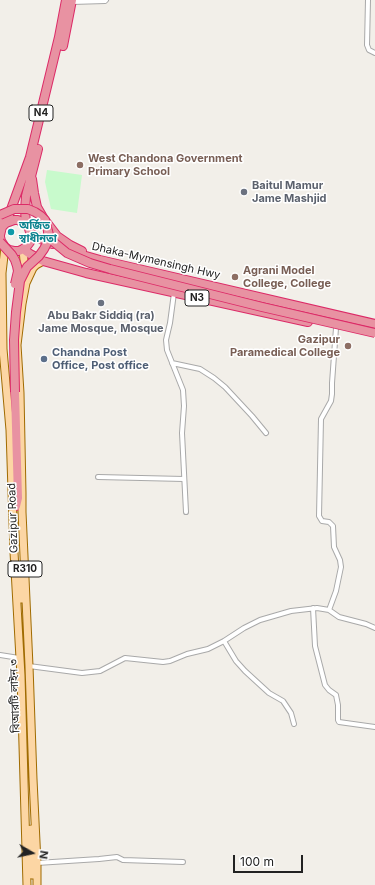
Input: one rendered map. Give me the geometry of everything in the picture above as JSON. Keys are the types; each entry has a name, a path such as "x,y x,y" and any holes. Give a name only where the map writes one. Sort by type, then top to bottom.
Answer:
{"highway":[{"name":"N4","path":"26,224 26,196 66,32 70,0"},
{"name":"N4","path":"3,223 30,157 59,37 70,0"},
{"name":"N3","path":"32,175 34,193 38,207 44,219 53,231 57,236 70,245 100,260"},
{"path":"0,215 14,209 28,209 36,212 45,220 50,239 67,253 110,270 375,333"},
{"path":"1,241 3,223 14,220 22,222 26,224 31,237 30,242 23,249"},
{"name":"বিআরটি লাইন ৩","path":"13,392 14,340 20,281 27,267 44,249 48,241 48,231"},
{"name":"Dhaka-Mymensingh Hwy","path":"30,232 38,238 56,246 100,260 375,324"},
{"name":"N3","path":"1,241 9,250 19,251 23,249 43,261 86,273 375,336"},
{"name":"বিআরটি লাইন ৩","path":"1,241 15,260 18,271 10,340 19,505"}],"main road":[{"name":"Gazipur Road","path":"1,241 3,349 10,430 27,885"},
{"path":"23,249 26,274 25,286"},
{"name":"Gazipur Road","path":"37,885 29,666 19,505 22,493 18,345 25,286 33,268 43,261"},
{"name":"বিআরটি লাইন ৩","path":"19,505 19,572 24,630 32,885"}],"street":[{"path":"70,0 106,0"},
{"path":"368,0 367,45 369,50 375,53"},
{"path":"174,292 166,340 167,350 183,390 184,406 182,433 186,512"},
{"path":"329,610 336,591 341,567 340,560 334,547 333,526 329,522 322,521 319,516 321,419 331,401 336,328"},
{"path":"172,363 200,369 214,378 225,387 266,433"},
{"path":"98,477 184,479"},
{"path":"313,608 314,646 325,685 336,695 339,722 375,727"},
{"path":"29,666 82,673 100,671 125,658 163,662 170,661 188,654 208,649 260,620 291,611 313,608 329,610 339,617 375,628"},
{"path":"224,641 236,661 245,671 269,693 283,701 291,713 294,724"},
{"path":"0,654 19,658"},
{"path":"37,863 117,857 124,860 183,862"}],"green space":[{"path":"47,170 82,175 77,213 51,209 45,182"}],"place":[{"name":"West Chandona Government Primary School","path":"80,165"},
{"name":"Baitul Mamur Jame Mashjid","path":"244,192"},
{"name":"অর্জিত স্বাধীনতা","path":"11,232"},
{"name":"Agrani Model College, College","path":"235,277"},
{"name":"Abu Bakr Siddiq (ra) Jame Mosque, Mosque","path":"101,303"},
{"name":"Gazipur Paramedical College","path":"348,346"},
{"name":"Chandna Post Office, Post office","path":"44,359"}]}
